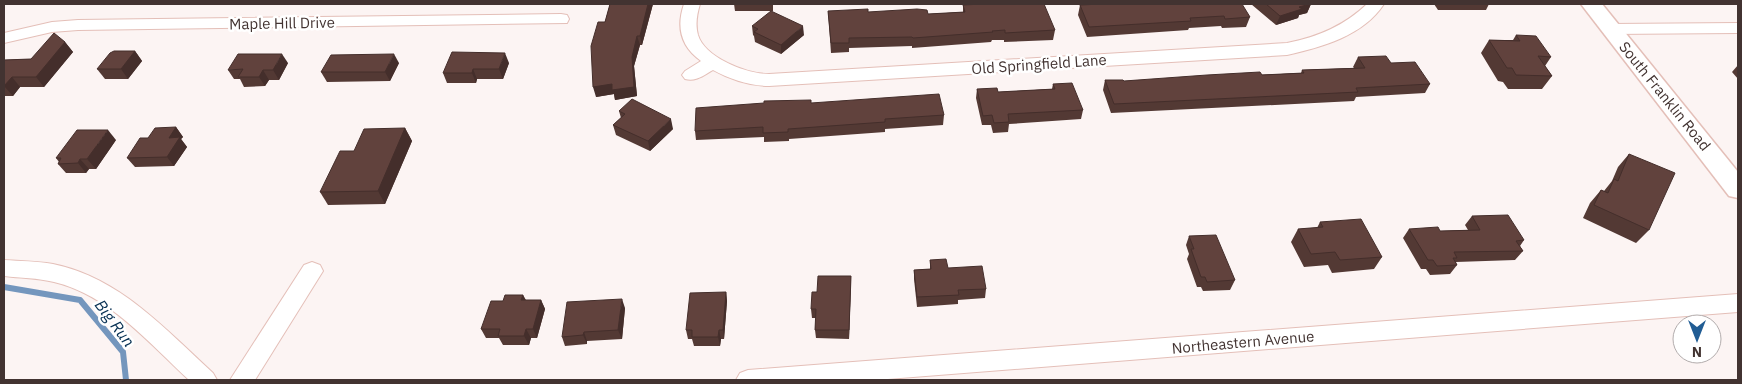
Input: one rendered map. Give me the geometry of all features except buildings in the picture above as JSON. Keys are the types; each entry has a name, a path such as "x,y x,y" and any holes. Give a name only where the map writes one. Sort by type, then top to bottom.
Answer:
{"main road":[{"name":"South Franklin Road","path":"1591,4 1738,189"}],"street":[{"path":"691,75 711,63 697,47 689,33 688,23 692,4"},
{"name":"Old Springfield Lane","path":"711,63 759,80 789,80 1287,49 1318,42 1342,32 1363,18 1376,4"},
{"name":"Maple Hill Drive","path":"4,38 52,27 78,25 561,19"},
{"path":"1611,29 1738,28"},
{"path":"4,268 54,273 93,287 126,308 204,380"},
{"path":"242,380 312,270"},
{"name":"Northeastern Avenue","path":"748,380 1738,303"}],"waterway":[{"name":"Big Run","path":"4,287 80,300 123,352 126,380"}]}
